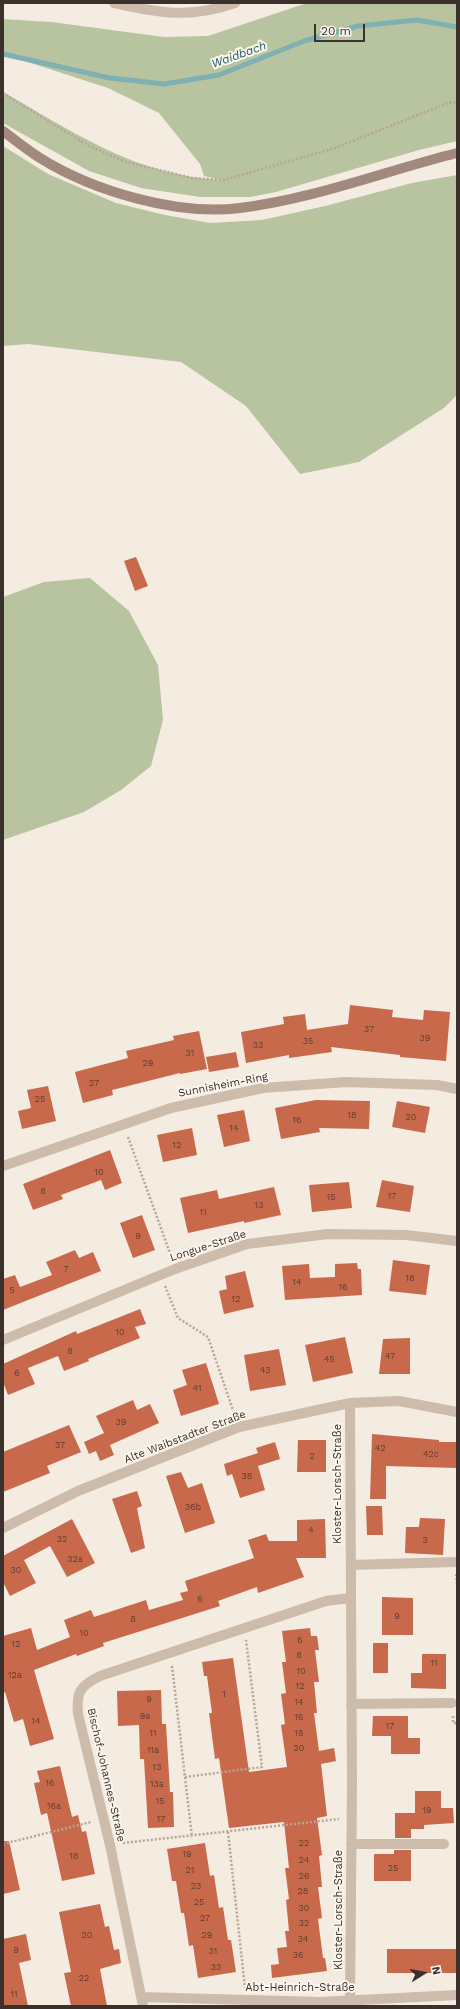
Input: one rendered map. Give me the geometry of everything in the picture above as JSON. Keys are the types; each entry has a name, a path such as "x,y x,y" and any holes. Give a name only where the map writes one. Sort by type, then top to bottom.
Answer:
{"main road":[{"path":"3,131 40,158 92,184 147,201 201,209 239,208 305,196 457,152"}],"street":[{"path":"114,3 174,14 215,10 235,3"},
{"name":"Sunnisheim-Ring","path":"3,1166 123,1123 171,1108 263,1088 346,1082 437,1085 457,1089"},
{"name":"Longue-Straße","path":"3,1340 175,1269 247,1244 328,1234 406,1235 457,1241"},
{"name":"Alte Waibstadter Straße","path":"3,1528 78,1492 239,1427 350,1403 399,1401 457,1412"},
{"name":"Kloster-Lorsch-Straße","path":"350,1403 350,2000"},
{"path":"351,1565 455,1562"},
{"name":"Bischof-Johannes-Straße","path":"142,2001 104,1820 78,1714 76,1700 79,1691 85,1683 100,1676 326,1601 350,1598"},
{"path":"351,1704 452,1704"},
{"name":"Kloster-Lorsch-Straße","path":"351,1844 444,1844"},
{"name":"Abt-Heinrich-Straße","path":"142,2001 246,2000 320,2002 457,1994"}],"path":[{"path":"3,93 89,146 126,162 192,178 224,180 335,148 448,103 457,102"},
{"path":"123,1123 175,1269"},
{"path":"161,1275 178,1318 208,1337 239,1427"},
{"path":"185,1777 262,1767 245,1627"},
{"path":"171,1653 192,1837"},
{"path":"129,1842 192,1837 351,1817"},
{"path":"3,1844 104,1820"},
{"path":"228,1832 246,2000"}],"green space":[{"path":"307,3 457,3 457,141 419,150 276,192 250,197 200,197 141,188 89,171 3,123 3,92 107,150 134,161 161,170 190,177 221,180 204,176 200,164 159,113 108,88 3,54 3,19 51,22 164,37 208,36"},
{"path":"3,146 48,174 116,203 165,215 210,223 262,220 325,206 412,183 457,175 457,395 444,408 359,462 300,474 246,406 181,362 28,344 3,346"},
{"path":"90,578 129,611 158,665 163,720 151,766 121,790 84,812 3,840 3,597 44,582"}],"building":[{"path":"136,557 148,586 135,591 124,561"},
{"path":"350,1005 393,1010 392,1017 423,1020 424,1010 450,1012 446,1061 400,1057 400,1055 331,1047 332,1052 289,1058 289,1055 246,1063 241,1032 284,1024 283,1017 305,1014 307,1030 348,1024"},
{"path":"199,1031 207,1069 180,1073 112,1090 113,1095 83,1103 75,1072 128,1058 126,1051 174,1040 173,1036"},
{"path":"236,1052 239,1067 209,1072 206,1057"},
{"path":"48,1086 56,1121 22,1129 18,1111 31,1108 27,1090"},
{"path":"316,1100 370,1101 369,1129 319,1128 320,1132 281,1139 275,1108"},
{"path":"397,1101 430,1107 425,1133 392,1127"},
{"path":"244,1110 250,1141 224,1147 217,1115"},
{"path":"192,1128 197,1155 163,1162 157,1135"},
{"path":"110,1150 122,1183 105,1190 101,1180 61,1195 63,1199 33,1210 23,1184"},
{"path":"382,1180 414,1186 410,1212 376,1207"},
{"path":"349,1182 352,1208 312,1212 309,1185"},
{"path":"274,1187 281,1215 188,1233 180,1198 217,1190 219,1199"},
{"path":"142,1215 155,1250 133,1258 120,1223"},
{"path":"75,1250 79,1258 93,1252 101,1271 3,1310 3,1279 15,1275 20,1287 52,1275 46,1262"},
{"path":"393,1260 430,1265 426,1295 389,1291"},
{"path":"357,1263 358,1269 361,1269 362,1295 285,1300 282,1266 309,1264 310,1278 335,1277 335,1264"},
{"path":"245,1271 254,1307 224,1314 219,1291 227,1289 225,1276"},
{"path":"140,1309 146,1324 135,1327 140,1338 88,1359 89,1361 64,1371 58,1356 28,1368 35,1384 8,1395 3,1382 3,1364 76,1331 77,1334"},
{"path":"345,1337 353,1373 313,1382 305,1345"},
{"path":"410,1338 410,1374 379,1374 383,1339"},
{"path":"279,1349 286,1385 250,1391 244,1355"},
{"path":"206,1363 219,1404 181,1416 173,1390 187,1385 182,1370"},
{"path":"133,1400 137,1410 150,1404 159,1423 110,1445 114,1455 100,1461 96,1451 89,1454 84,1442 104,1433 96,1416"},
{"path":"69,1425 81,1452 47,1466 50,1473 3,1492 3,1452"},
{"path":"372,1434 439,1440 439,1442 457,1442 457,1468 386,1466 386,1499 370,1499"},
{"path":"298,1440 326,1440 326,1472 297,1472"},
{"path":"275,1442 280,1459 258,1466 265,1490 240,1498 232,1474 227,1476 224,1464 258,1453 256,1448"},
{"path":"181,1472 188,1488 202,1483 215,1523 185,1533 166,1476"},
{"path":"137,1491 142,1506 137,1508 145,1548 131,1553 112,1499"},
{"path":"366,1506 382,1506 383,1535 367,1535"},
{"path":"420,1518 445,1519 443,1555 405,1553 406,1527 419,1527"},
{"path":"72,1519 95,1563 67,1577 50,1546 24,1560 36,1583 10,1596 3,1582 3,1556"},
{"path":"325,1519 326,1558 296,1558 304,1577 258,1593 257,1587 218,1601 220,1606 103,1643 104,1646 77,1656 76,1654 34,1670 54,1739 30,1746 23,1719 14,1722 5,1692 3,1693 3,1636 31,1628 37,1650 70,1637 64,1620 91,1610 94,1617 146,1600 149,1610 183,1600 180,1593 188,1591 185,1581 254,1558 248,1540 266,1534 269,1541 297,1541 297,1520"},
{"path":"382,1597 413,1598 413,1635 382,1635"},
{"path":"310,1628 311,1636 317,1636 319,1650 315,1650 319,1682 314,1682 317,1713 314,1713 319,1751 334,1748 336,1761 321,1764 327,1816 317,1818 322,1855 319,1856 322,1887 318,1887 322,1918 318,1919 323,1958 325,1958 327,1971 272,1978 271,1965 279,1964 277,1948 287,1947 285,1931 289,1931 286,1900 289,1899 285,1868 289,1868 284,1822 229,1828 219,1758 215,1759 209,1713 212,1713 207,1676 204,1676 202,1662 233,1658 249,1772 287,1767 281,1725 285,1724 281,1694 286,1693 282,1662 286,1662 282,1631"},
{"path":"373,1643 388,1643 388,1673 373,1673"},
{"path":"422,1654 446,1654 446,1689 411,1688 411,1673 422,1673"},
{"path":"161,1690 162,1724 166,1724 170,1792 173,1792 174,1827 148,1828 144,1759 140,1759 139,1725 118,1726 117,1691"},
{"path":"373,1716 408,1716 408,1738 420,1738 420,1754 391,1754 391,1736 372,1736"},
{"path":"60,1766 72,1817 78,1815 82,1832 86,1831 95,1874 62,1881 47,1813 41,1815 34,1783 40,1782 37,1771"},
{"path":"415,1791 441,1791 441,1808 453,1808 454,1823 424,1825 424,1829 411,1829 411,1838 395,1838 395,1813 415,1813"},
{"path":"3,1841 9,1841 20,1890 3,1894"},
{"path":"205,1843 210,1876 214,1875 219,1908 223,1907 228,1940 231,1940 236,1972 198,1978 193,1945 189,1946 184,1913 181,1913 176,1881 172,1881 167,1849"},
{"path":"394,1850 411,1850 411,1881 374,1881 374,1854 394,1854"},
{"path":"100,1904 105,1927 109,1926 114,1950 119,1949 121,1963 100,1969 107,2006 71,2006 64,1973 71,1972 59,1912"},
{"path":"26,1934 31,1960 19,1963 28,2006 3,2006 3,1939"},
{"path":"387,1949 457,1949 457,1973 387,1973"}],"waterway":[{"name":"Waidbach","path":"3,54 110,78 164,84 219,75 304,41 358,26 417,20 457,27"}]}
